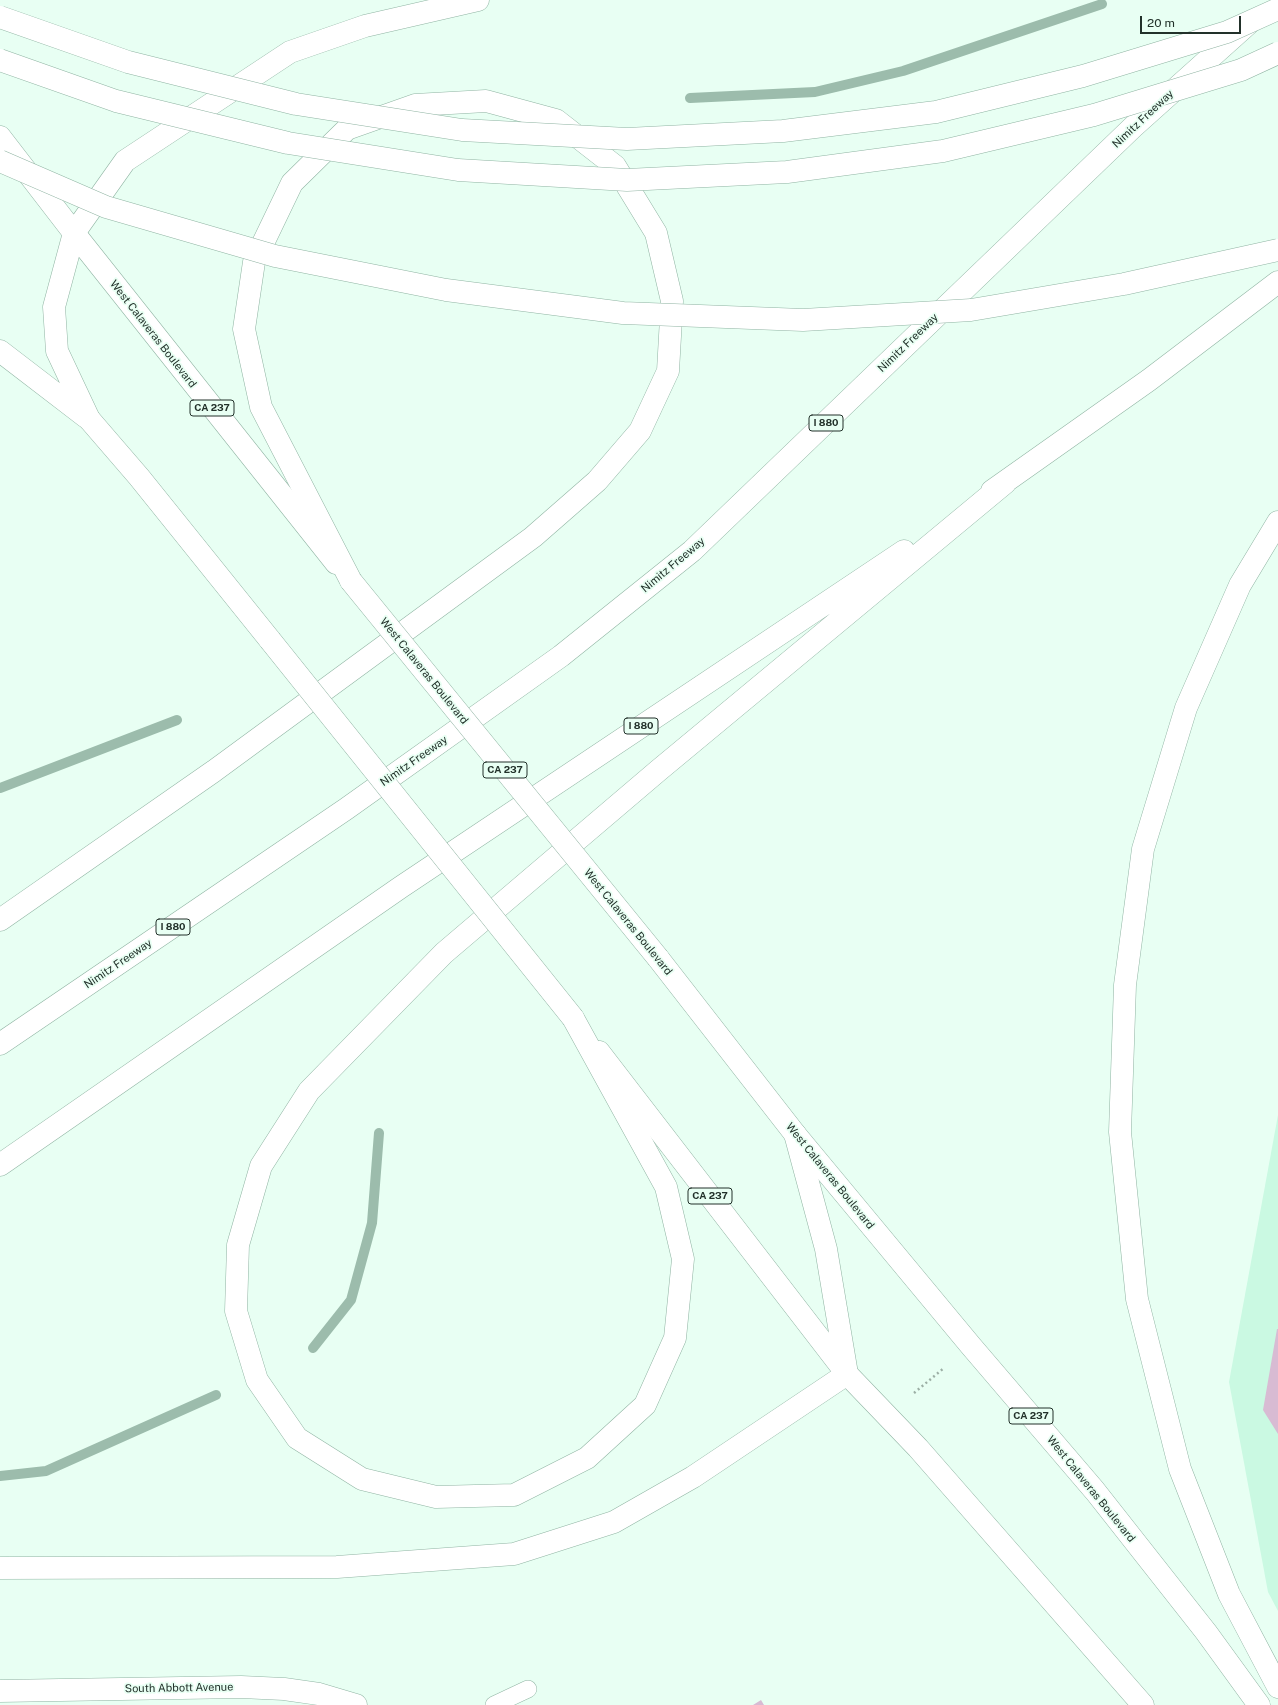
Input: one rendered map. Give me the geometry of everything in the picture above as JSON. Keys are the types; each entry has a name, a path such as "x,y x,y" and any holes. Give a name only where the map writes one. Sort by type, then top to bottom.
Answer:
{"main road":[{"path":"89,419 57,351 54,307 74,233 125,160 290,52 365,26 478,0"},
{"name":"Nimitz Freeway","path":"0,1044 346,809 548,666 692,550 1133,127 1275,0"},
{"path":"0,17 128,62 296,104 462,130 627,139 783,131 936,112 1083,76 1227,32 1278,10"},
{"path":"0,60 116,101 288,143 458,170 627,180 787,172 943,151 1094,115 1241,70 1278,54"},
{"path":"0,920 214,771 533,537 597,482 640,431 668,371 672,301 656,233 615,166 556,120 486,101 415,105 347,128 292,183 254,262 244,329 261,407 351,581"},
{"name":"West Calaveras Boulevard","path":"0,137 258,467 658,958 795,1134 1095,1492 1206,1632 1259,1705"},
{"path":"0,161 106,207 275,256 446,290 624,313 803,320 971,310 1124,284 1278,250"},
{"name":"I 880","path":"0,1165 408,882 1005,483 1149,380 1278,282"},
{"name":"CA 237","path":"0,351 89,419 139,478 573,1018 847,1374 918,1448 1130,1688 1143,1705"},
{"path":"573,1018 666,1187 684,1259 675,1338 644,1405 588,1458 514,1495 436,1497 362,1479 297,1438 257,1380 236,1311 238,1245 262,1166 309,1091 444,953 659,770 1005,483"},
{"path":"1278,522 1240,585 1186,708 1144,850 1125,985 1120,1132 1137,1299 1180,1469 1228,1594 1278,1687"},
{"path":"0,1568 337,1567 514,1554 614,1522 693,1477 847,1374 826,1249 795,1134"},
{"name":"South Abbott Avenue","path":"1,1695 242,1687 284,1689 320,1694 356,1705"}],"lane":[{"path":"494,1705 528,1690"}],"path":[{"path":"914,1393 944,1368"}],"shaded area":[{"path":"1278,1115 1278,1611 1268,1592 1229,1382"}],"building":[{"path":"1278,1329 1278,1434 1263,1410"},
{"path":"761,1700 764,1705 753,1705"}],"waterway":[{"path":"690,98 815,92 903,71 1102,4"},
{"path":"0,788 177,720"},
{"path":"313,1348 351,1300 372,1223 379,1133"},
{"path":"0,1476 46,1471 216,1395"}]}
